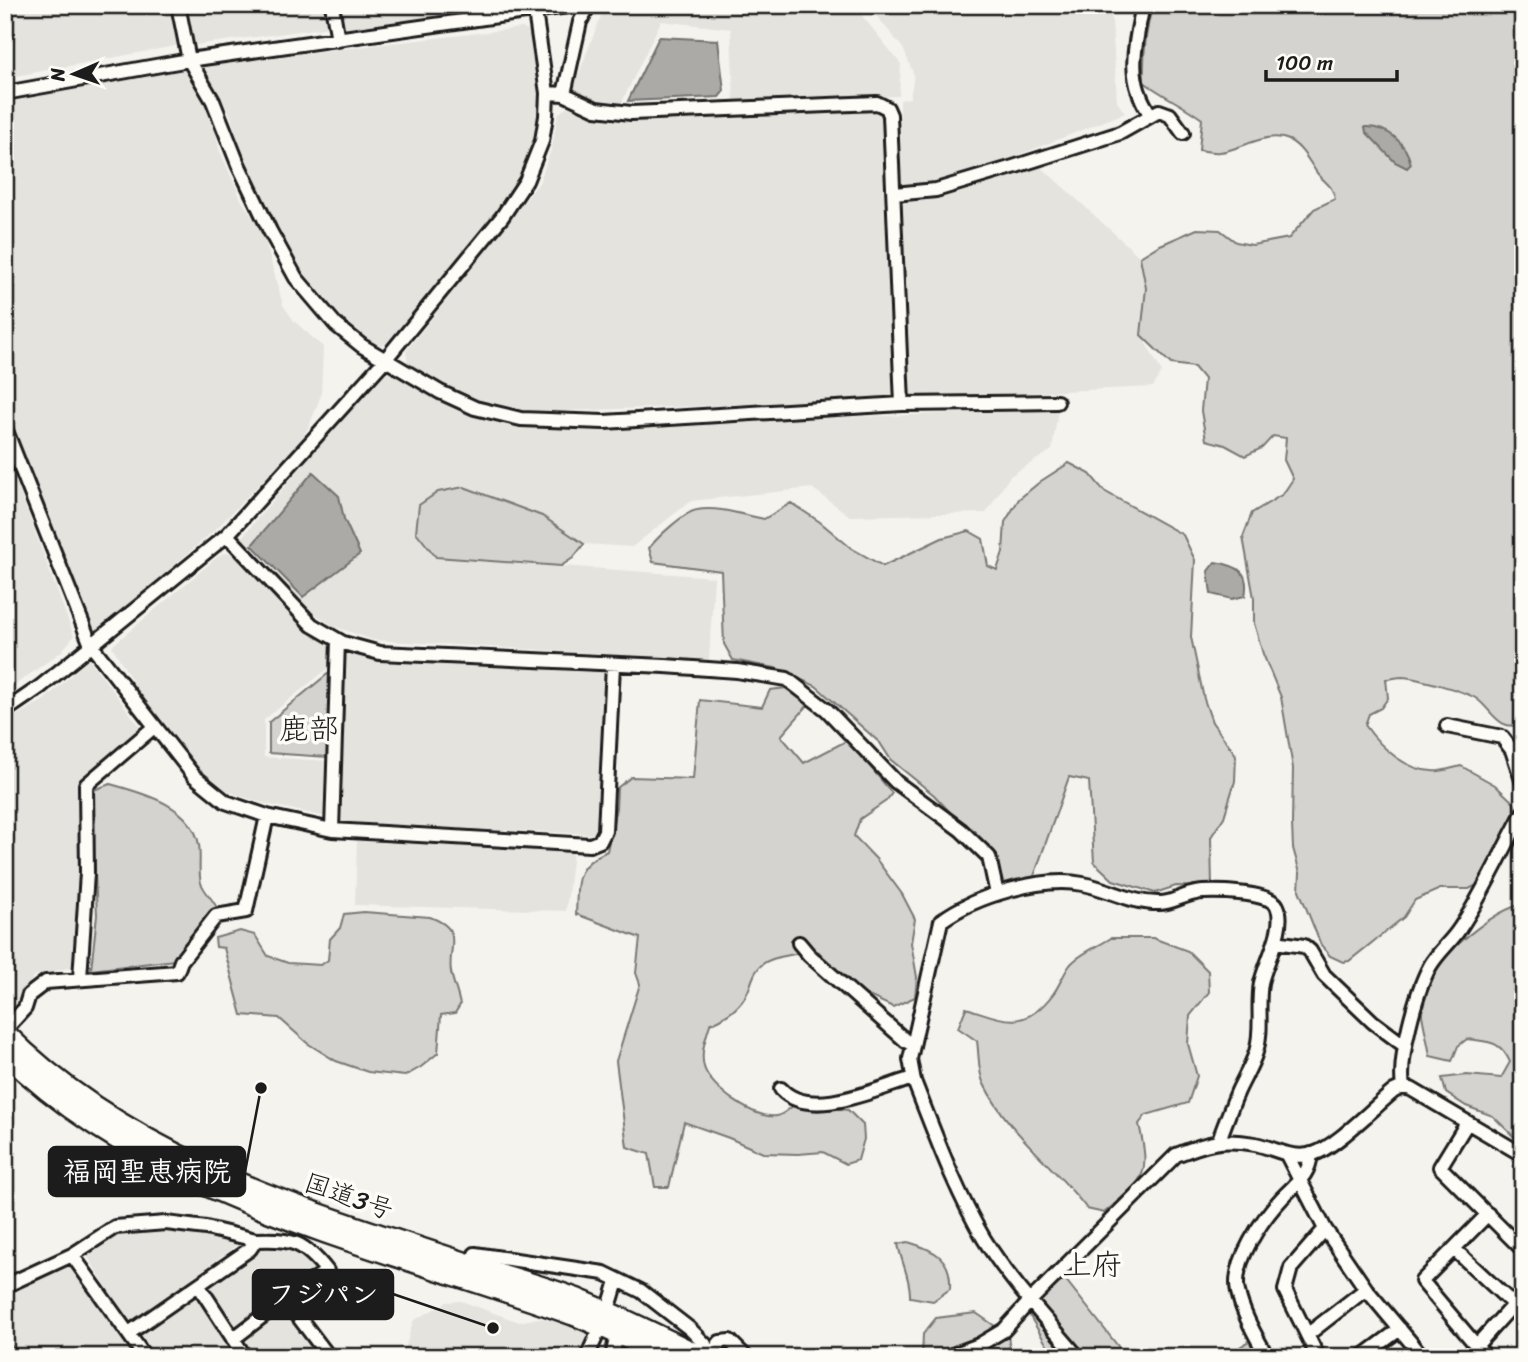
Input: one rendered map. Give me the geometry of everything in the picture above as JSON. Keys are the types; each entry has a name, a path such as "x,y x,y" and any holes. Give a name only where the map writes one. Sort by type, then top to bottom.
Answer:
{"highway":[{"name":"国道3号","path":"5,1031 59,1080 109,1115 217,1175 323,1216 576,1299 710,1353"},
{"name":"国道3号","path":"5,1053 49,1092 97,1125 143,1154 210,1187 298,1224 574,1316 665,1357"}],"street":[{"path":"178,5 189,60 213,101 238,164 296,278 335,325 384,361 475,408 522,419 604,422 902,404 1057,402"},
{"path":"332,5 338,40"},
{"path":"5,93 189,60 338,40 534,8 575,5"},
{"path":"564,94 580,22 589,5"},
{"path":"1143,5 1135,45 1134,76 1137,93 1151,115"},
{"path":"5,711 40,687 228,535 384,361 502,217 526,181 542,141 546,116 547,93 534,8"},
{"path":"547,93 564,94 596,109 631,113 882,104 890,115 902,404"},
{"path":"894,194 936,190 1013,167 1120,133 1159,111 1170,115 1183,133"},
{"path":"5,428 91,645 194,776 226,802 267,816 332,830 590,845 600,841 605,831 612,665"},
{"path":"228,535 312,625 338,640 380,653 737,671 787,679 827,710 896,782 961,830 989,857 997,894"},
{"path":"332,830 338,640"},
{"path":"1447,726 1502,737 1512,750 1523,783"},
{"path":"80,978 88,873 86,785 154,727"},
{"path":"1402,1087 1405,1046 1417,998 1431,965 1461,928 1523,813"},
{"path":"5,1031 24,1008 29,995 46,982 177,972 181,961 216,916 246,911 267,816"},
{"path":"1078,1357 1006,1270 970,1214 913,1078 910,1059 941,920 955,910 1030,885 1080,883 1110,890 1140,902 1163,903 1196,892 1251,894 1271,899 1277,905 1279,913 1275,942 1261,982 1260,1031 1256,1052 1219,1140"},
{"path":"1275,942 1304,946 1310,951 1324,975 1373,1022 1405,1046"},
{"path":"799,943 828,972 913,1045"},
{"path":"781,1089 789,1097 810,1103 849,1099 913,1078"},
{"path":"947,1357 979,1345 1004,1330 1176,1155 1219,1140 1256,1144 1287,1155 1311,1154 1326,1148 1402,1087 1412,1089 1523,1155"},
{"path":"1467,1123 1440,1167 1523,1250"},
{"path":"1266,1357 1237,1291 1237,1272 1268,1213 1310,1169 1311,1154"},
{"path":"1287,1155 1325,1229 1366,1289 1423,1357"},
{"path":"1486,1357 1422,1281 1488,1213"},
{"path":"5,1286 72,1255 115,1227 128,1225 166,1223 206,1228 256,1240 284,1239 312,1252 327,1271 285,1298 233,1339"},
{"path":"1318,1357 1285,1290 1291,1268 1325,1229"},
{"path":"129,1333 250,1250 256,1240"},
{"path":"1454,1249 1513,1304"},
{"path":"472,1265 475,1254 604,1273 641,1291 690,1329 710,1353 720,1342 730,1341 746,1357"},
{"path":"72,1255 145,1357"},
{"path":"611,1301 617,1281"},
{"path":"199,1286 244,1357"},
{"path":"1307,1335 1366,1289"},
{"path":"1476,1346 1523,1294"},
{"path":"285,1298 329,1357"},
{"path":"1362,1357 1400,1329"},
{"path":"612,1357 617,1334"},
{"path":"587,1357 596,1337"},
{"path":"5,1352 6,1357"}],"shaded area":[{"path":"5,5 168,5 180,45 5,78"},
{"path":"182,5 326,5 330,27 195,45"},
{"path":"339,5 523,5 519,12 348,32 344,29"},
{"path":"605,5 857,5 859,12 901,64 899,96 734,102 731,29 661,21 621,104 593,101 572,92"},
{"path":"872,5 1111,5 1117,102 1125,113 978,171 907,187 901,183 900,100 910,98 914,75 903,48 874,13"},
{"path":"1153,5 1523,5 1523,724 1515,726 1502,723 1477,699 1462,692 1402,677 1386,679 1388,698 1381,708 1369,714 1365,725 1379,742 1407,764 1428,771 1461,766 1495,785 1514,803 1518,821 1479,884 1469,889 1440,889 1415,900 1404,917 1349,961 1343,962 1330,956 1321,945 1299,890 1300,873 1293,848 1293,768 1281,697 1263,654 1254,623 1254,598 1243,537 1252,513 1283,494 1293,479 1284,460 1286,438 1273,436 1262,448 1245,456 1225,445 1206,440 1201,411 1204,379 1194,367 1171,364 1141,335 1146,288 1140,257 1197,229 1220,230 1236,242 1252,245 1289,238 1314,209 1335,199 1334,194 1301,150 1289,140 1272,137 1220,152 1199,150 1202,119 1144,82 1145,43"},
{"path":"522,28 531,32 539,91 538,124 523,170 491,220 437,285 386,344 375,346 346,326 305,282 246,164 230,114 203,65"},
{"path":"659,37 718,40 724,91 719,97 628,101"},
{"path":"187,67 214,124 219,149 242,201 263,233 283,305 294,321 323,347 321,395 300,442 219,526 99,631 88,622 5,406 5,101"},
{"path":"567,107 608,119 874,111 884,119 895,391 890,399 539,412 489,406 445,386 408,364 406,351 539,183 552,147 558,114"},
{"path":"1365,127 1381,129 1395,137 1405,149 1411,164 1407,168 1395,162 1366,132"},
{"path":"1039,165 1140,257 1146,288 1141,335 1162,372 1153,387 911,398 908,391 903,204 907,198 980,186"},
{"path":"390,372 432,397 471,415 518,428 1058,410 1052,450 1010,476 986,513 850,516 812,488 691,501 632,547 584,544 542,516 436,557 714,577 709,660 373,640 333,626 304,606 242,537 380,374"},
{"path":"5,452 74,636 61,652 5,692"},
{"path":"1069,463 1090,474 1104,491 1183,535 1195,560 1191,637 1204,699 1212,722 1236,755 1235,781 1224,817 1211,837 1212,887 1176,886 1155,893 1113,880 1094,862 1089,781 1069,777 1033,879 1006,884 965,828 934,795 891,760 880,743 816,686 775,668 733,660 724,644 721,571 653,562 649,548 678,520 697,510 722,510 764,519 791,503 820,522 851,548 883,566 942,538 969,531 983,539 988,566 997,570 1003,552 1005,522 1019,499"},
{"path":"313,472 339,496 344,519 360,554 303,597 252,545"},
{"path":"464,487 542,516 584,544 573,558 561,566 436,557 416,532 419,505 438,492"},
{"path":"234,552 305,629 332,644 331,666 264,720 264,757 328,761 327,817 262,803 226,791 197,767 156,722 112,646 221,554"},
{"path":"1215,562 1230,565 1244,575 1245,596 1232,599 1211,594 1208,571"},
{"path":"344,649 380,659 601,671 604,675 599,828 594,834 338,823"},
{"path":"89,659 141,728 78,786 86,889 85,964 34,976 7,1017 5,722 44,700"},
{"path":"330,672 327,757 269,753 269,722"},
{"path":"786,688 809,704 781,736 804,763 848,740 892,793 886,801 860,819 854,836 876,859 902,894 915,919 911,943 917,977 915,997 893,1007 853,989 819,952 807,950 764,963 757,970 738,1006 710,1024 704,1045 704,1067 724,1093 757,1113 777,1116 795,1104 848,1110 863,1125 864,1139 858,1160 846,1164 823,1152 763,1153 684,1122 669,1187 655,1187 649,1154 627,1147 616,1061 640,984 636,973 640,938 576,914 578,883 588,863 607,851 616,808 617,788 631,777 693,779 700,700 762,707 770,690"},
{"path":"110,784 164,803 187,820 194,831 199,845 201,883 218,910 175,960 91,970 97,915 91,791"},
{"path":"357,841 573,851 566,911 355,905"},
{"path":"1523,904 1523,1142 1493,1116 1466,1106 1446,1093 1442,1078 1467,1075 1501,1078 1510,1062 1506,1055 1493,1043 1467,1039 1458,1046 1452,1061 1430,1056 1422,1014 1436,972 1453,949 1500,913"},
{"path":"364,912 430,917 441,922 451,934 451,972 460,1005 455,1013 441,1015 438,1053 405,1076 368,1072 336,1061 307,1043 279,1018 242,1015 224,948 216,947 215,938 240,931 255,935 268,956 288,963 321,965 328,960 330,939 340,928 344,914"},
{"path":"1111,938 1153,938 1188,951 1208,971 1209,992 1190,1016 1188,1044 1197,1076 1188,1103 1146,1115 1139,1124 1144,1156 1141,1176 1128,1192 1104,1213 1087,1209 1006,1118 982,1080 977,1041 958,1028 966,1008 1013,1020 1033,1014 1053,994 1074,961"},
{"path":"142,1231 178,1231 245,1239 130,1324 86,1254 112,1237"},
{"path":"908,1242 934,1252 948,1270 950,1289 933,1301 910,1297 898,1244"},
{"path":"282,1244 310,1257 319,1270 235,1332 206,1288 257,1247"},
{"path":"74,1263 138,1357 15,1357 5,1317 5,1294"},
{"path":"1065,1279 1125,1357 1054,1357 1025,1308"},
{"path":"197,1295 238,1357 151,1357 136,1334"},
{"path":"461,1301 519,1322 538,1318 559,1322 590,1334 579,1357 403,1357 413,1321 447,1302"},
{"path":"286,1306 322,1357 250,1357 240,1341"},
{"path":"976,1313 1008,1335 1011,1357 922,1357 923,1334 936,1318"},
{"path":"1252,1339 1260,1357 1244,1357 1240,1347"}],"place":[{"name":"福岡聖恵病院","path":"261,1088"},
{"name":"フジパン","path":"493,1328"}],"district":[{"name":"鹿部","path":"309,729"},
{"name":"上府","path":"1092,1265"}]}
